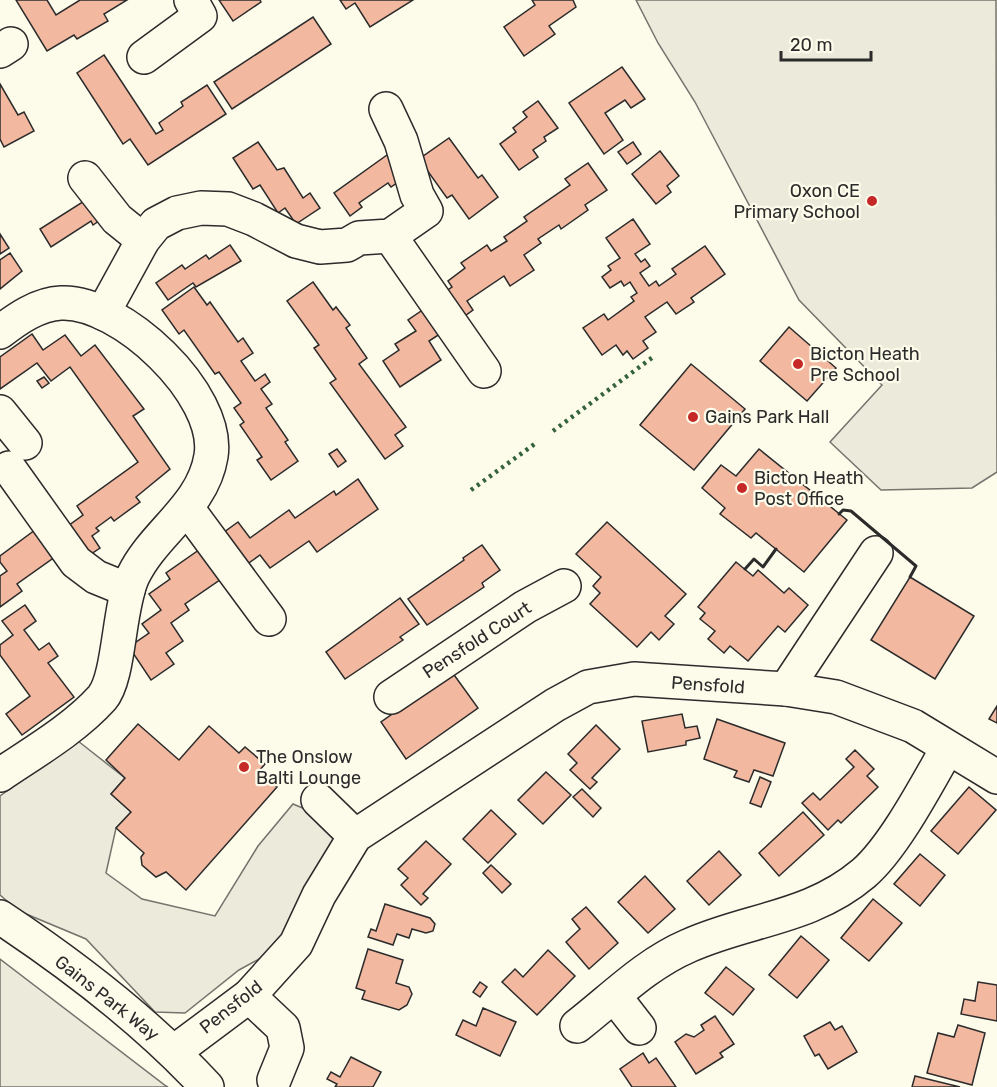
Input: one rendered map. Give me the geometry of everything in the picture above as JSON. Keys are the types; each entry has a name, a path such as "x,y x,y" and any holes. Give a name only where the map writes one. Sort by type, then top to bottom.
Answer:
{"street":[{"path":"144,57 200,16 191,0"},
{"path":"103,313 143,240 156,224 177,213 201,208 228,208 296,241 320,247 346,245 359,238 390,236 426,211 417,195 401,141 386,109"},
{"path":"86,178 117,219 143,240"},
{"path":"390,236 417,278 484,371"},
{"path":"0,332 37,309 61,303 103,313 149,344 170,362 183,379 208,423 212,454 205,482 187,508 148,549 128,590 121,612 112,673 104,697 77,721 0,775"},
{"path":"0,412 17,455 76,562 96,578 128,590"},
{"path":"187,508 270,619"},
{"path":"786,689 876,553"},
{"name":"Pensfold Court","path":"391,697 525,607 564,586"},
{"name":"Pensfold","path":"174,1052 249,996 296,944 319,895 355,836 555,705 588,687 634,679 786,689 836,697 913,726 997,777"},
{"path":"577,1026 669,955 718,934 789,915 839,891 865,872 910,813 948,749"},
{"path":"318,800 355,836"},
{"name":"Gains Park Way","path":"0,917 126,1010 174,1052 207,1087"},
{"path":"249,996 283,1028 287,1048 274,1080"},
{"path":"615,997 639,1028"}],"shaded area":[{"name":"Oxon CE Primary School","path":"636,0 996,0 997,472 972,488 881,490 830,442 882,385 799,300 695,102 658,43"},
{"path":"78,741 125,778 111,794 131,812 116,828 106,873 142,899 215,916 258,846 293,804 312,812 343,834 288,943 239,970 185,1013 155,1012 86,939 19,911 0,895 0,796"},
{"path":"0,959 166,1086 168,1087 0,1087"}],"building":[{"path":"16,0 47,0 56,15 80,0 127,0 104,14 108,21 77,39 74,35 47,51"},
{"path":"219,0 260,0 261,2 233,21"},
{"path":"340,0 413,0 370,27 355,3 346,9"},
{"path":"532,0 573,0 576,7 549,26 555,34 524,56 504,27 535,5"},
{"path":"313,17 331,44 232,109 214,82"},
{"path":"104,55 156,134 163,130 159,123 183,106 181,102 207,85 226,114 148,165 130,139 123,144 77,73"},
{"path":"622,67 645,99 631,108 625,100 605,113 623,140 604,154 569,103"},
{"path":"0,84 18,115 24,112 34,131 4,147 0,139"},
{"path":"538,101 558,128 544,137 546,141 533,150 538,157 519,170 500,144 516,132 513,128 527,117 523,112"},
{"path":"449,138 478,178 482,175 498,197 469,219 452,195 447,198 419,159"},
{"path":"258,142 277,170 284,168 303,198 310,193 320,208 296,224 285,208 278,213 260,185 253,189 233,158"},
{"path":"633,142 641,154 627,164 618,152"},
{"path":"660,151 679,176 667,186 671,192 656,204 632,174"},
{"path":"387,155 404,178 391,187 388,183 359,203 362,207 350,216 334,193"},
{"path":"588,163 607,190 585,205 588,210 561,229 559,225 538,239 541,243 524,255 534,270 510,286 504,276 467,301 473,310 455,323 437,297 452,287 448,281 465,268 461,263 487,245 491,251 507,241 504,237 527,221 524,217 570,185 565,179"},
{"path":"92,196 105,217 93,225 91,221 51,247 40,229"},
{"path":"633,219 650,244 635,254 641,262 645,259 650,266 640,273 649,286 656,281 659,286 676,274 672,269 705,246 725,274 691,298 694,302 676,314 667,302 645,317 656,332 643,341 648,348 633,359 627,351 623,355 616,345 602,355 583,328 604,314 608,320 634,301 631,297 637,293 630,282 624,286 621,281 610,288 602,277 611,270 608,266 620,258 606,238"},
{"path":"0,234 9,248 0,254"},
{"path":"230,245 241,261 196,287 193,283 168,300 156,283 182,265 185,269 206,255 209,259"},
{"path":"10,253 22,271 0,289 0,260"},
{"path":"313,282 333,310 336,307 350,325 346,328 367,358 359,364 406,427 395,435 403,446 385,459 330,383 336,379 314,348 319,345 287,301"},
{"path":"194,287 207,305 210,302 238,342 243,338 253,353 241,361 255,381 265,374 270,382 261,389 272,404 266,408 288,440 285,442 298,461 271,480 257,460 262,457 240,425 244,422 234,408 241,403 219,372 215,374 184,330 179,334 162,310"},
{"path":"427,307 443,332 429,341 441,360 400,387 383,361 399,350 395,344 416,331 408,320"},
{"name":"Bicton Heath Pre School","path":"789,327 836,368 807,401 760,361"},
{"path":"32,334 43,350 65,335 81,356 95,345 144,409 133,416 170,469 136,497 140,502 114,521 111,517 96,528 99,531 92,536 100,548 82,560 61,531 83,515 77,506 138,462 70,367 51,381 37,363 0,389 0,357"},
{"name":"Gains Park Hall","path":"691,364 745,409 694,470 640,425"},
{"path":"44,377 49,383 42,388 37,381"},
{"path":"337,449 346,461 338,467 329,454"},
{"path":"759,449 847,520 804,572 756,533 751,538 720,514 725,508 702,488 721,465 736,476"},
{"path":"358,479 378,509 317,552 309,541 270,568 260,555 239,570 216,538 238,522 250,538 289,510 295,518 334,491 336,495"},
{"path":"607,522 686,594 665,616 674,624 659,640 651,632 637,647 590,604 600,593 593,586 601,577 576,554"},
{"path":"39,527 59,554 17,584 22,591 0,607 0,576 7,571 0,562 0,556"},
{"path":"206,545 227,575 185,604 189,610 171,623 183,641 166,653 174,664 151,680 129,647 149,633 142,624 161,610 149,594 170,579 166,573"},
{"path":"482,545 500,570 482,583 484,587 427,625 408,599"},
{"path":"736,562 753,576 758,570 784,593 789,588 808,605 785,632 778,626 748,661 730,646 724,653 708,639 715,631 700,619 705,613 698,607"},
{"path":"910,577 974,616 935,679 871,640"},
{"path":"400,598 419,624 400,637 403,640 345,679 326,652"},
{"path":"25,605 36,621 24,630 39,650 49,643 58,656 48,663 74,697 22,735 6,714 30,696 0,655 0,645 13,635 2,621"},
{"path":"452,672 478,708 406,759 381,722"},
{"path":"997,706 997,723 989,719"},
{"path":"682,714 685,728 697,726 700,738 686,741 686,745 648,752 642,721"},
{"path":"717,719 785,743 773,776 754,770 749,782 734,777 737,771 704,759"},
{"path":"138,724 179,760 209,726 239,753 245,747 265,764 259,771 277,787 186,890 166,872 156,877 142,865 141,857 144,853 116,828 131,812 111,794 125,778 106,760"},
{"path":"596,725 620,749 592,778 597,782 590,789 570,770 577,763 568,754"},
{"path":"855,750 874,769 867,776 878,787 841,823 838,820 828,830 802,803 813,793 820,800 854,767 846,759"},
{"path":"546,772 571,795 543,824 518,800"},
{"path":"760,777 771,782 761,807 750,803"},
{"path":"969,787 996,810 958,854 931,831"},
{"path":"582,789 601,808 593,817 573,797"},
{"path":"491,810 516,834 488,863 463,839"},
{"path":"803,812 824,835 779,876 759,853"},
{"path":"426,841 451,864 423,894 428,898 421,905 401,885 408,878 398,869"},
{"path":"719,851 741,875 709,905 687,881"},
{"path":"920,854 945,875 920,906 894,884"},
{"path":"491,865 511,884 502,893 483,873"},
{"path":"645,876 675,909 648,933 618,902"},
{"path":"873,899 902,923 869,961 841,938"},
{"path":"385,904 430,918 435,924 433,931 426,933 412,929 409,938 397,934 393,945 368,937 371,929 376,931"},
{"path":"586,907 618,943 589,969 566,942 580,929 572,919"},
{"path":"801,936 829,960 797,998 769,975"},
{"path":"368,949 403,960 396,983 409,987 412,994 407,1005 399,1010 362,999 365,991 356,988"},
{"path":"548,950 575,976 537,1015 502,982 515,969 523,977"},
{"path":"726,967 754,989 733,1015 705,993"},
{"path":"480,982 487,987 480,997 473,992"},
{"path":"978,982 997,985 997,1021 961,1014 964,999 975,1001"},
{"path":"483,1008 516,1022 500,1056 456,1035 463,1020 476,1026"},
{"path":"715,1016 734,1044 720,1053 723,1057 696,1074 675,1042 686,1034 694,1037 704,1030 701,1025"},
{"path":"830,1022 835,1030 842,1026 857,1052 828,1069 819,1054 815,1056 804,1036"},
{"path":"958,1025 985,1033 972,1085 927,1073 938,1033 954,1037"},
{"path":"643,1053 649,1063 656,1058 676,1087 632,1087 620,1069"},
{"path":"351,1057 381,1072 373,1087 335,1087 337,1084 327,1079 331,1072 340,1077"},
{"path":"915,1076 960,1087 912,1087"}],"hedge":[{"path":"553,431 653,357"},
{"path":"471,490 536,443"}],"wall":[{"path":"839,514 843,510 851,511 916,566 910,577"},
{"path":"745,569 754,559 763,567 776,549"}],"place":[{"name":"Oxon CE Primary School","path":"872,201"},
{"name":"Bicton Heath Pre School","path":"798,364"},
{"name":"Gains Park Hall","path":"693,417"},
{"name":"Bicton Heath Post Office","path":"742,488"},
{"name":"The Onslow Balti Lounge","path":"244,767"}]}
